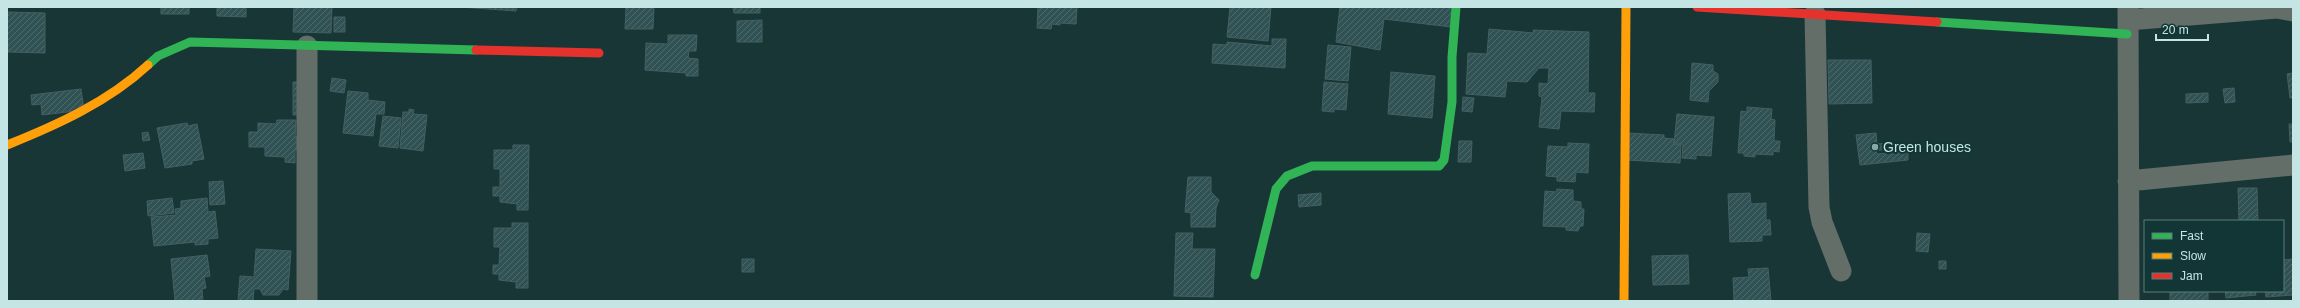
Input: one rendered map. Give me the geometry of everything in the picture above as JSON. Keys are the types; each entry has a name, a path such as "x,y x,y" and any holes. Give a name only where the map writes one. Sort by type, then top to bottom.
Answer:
{"street":[{"path":"1255,275 1276,189 1288,176 1312,166 1439,166 1444,160 1452,102 1452,57 1456,7"},
{"path":"1624,301 1626,7"},
{"path":"1697,7 1815,14 2128,21 2277,8 2293,11"},
{"path":"1815,14 1819,207 1822,222 1841,271"},
{"path":"2128,21 2129,301"},
{"path":"7,145 60,124 134,78 158,56 177,46 190,42 599,53"},
{"path":"307,46 307,301"},
{"path":"2128,181 2293,165"}],"building":[{"path":"161,7 189,7 189,14 161,14"},
{"path":"217,7 246,7 246,17 217,16"},
{"path":"294,7 332,7 331,33 293,32"},
{"path":"460,7 517,7 516,11"},
{"path":"626,7 654,7 653,29 625,29"},
{"path":"733,7 760,7 760,13 734,13"},
{"path":"1038,7 1077,7 1076,24 1060,23 1060,25 1052,24 1051,29 1037,28"},
{"path":"1230,7 1271,7 1268,41 1227,37"},
{"path":"1340,7 1454,7 1451,27 1384,19 1380,50 1336,42"},
{"path":"7,12 45,13 45,53 8,52"},
{"path":"334,17 345,17 345,32 334,32"},
{"path":"762,20 762,42 737,42 737,21"},
{"path":"1489,29 1534,33 1533,30 1589,32 1588,93 1595,93 1594,112 1561,111 1559,129 1539,127 1542,97 1539,96 1539,83 1548,84 1549,68 1539,68 1527,82 1507,81 1505,97 1466,94 1468,53 1487,54"},
{"path":"668,35 697,35 696,51 689,51 688,58 698,59 698,76 686,76 686,73 645,70 646,43 668,44"},
{"path":"1272,39 1286,39 1285,68 1212,63 1213,44 1227,45 1227,42 1272,46"},
{"path":"1328,45 1351,47 1348,81 1325,79"},
{"path":"1828,60 1871,60 1872,103 1829,104"},
{"path":"1692,63 1713,65 1713,71 1718,74 1718,82 1709,91 1708,102 1690,100"},
{"path":"1391,72 1435,76 1432,118 1388,114"},
{"path":"2293,73 2293,98 2290,98 2287,74"},
{"path":"332,78 346,80 344,93 330,91"},
{"path":"293,82 305,82 306,115 293,115"},
{"path":"1324,82 1348,84 1346,110 1334,109 1334,112 1322,111"},
{"path":"2234,88 2235,102 2225,103 2223,89"},
{"path":"81,89 84,110 42,115 41,104 32,105 31,95"},
{"path":"348,91 368,93 368,100 385,102 384,114 376,114 373,136 343,133"},
{"path":"2208,93 2208,102 2186,103 2186,94"},
{"path":"1463,97 1474,98 1472,112 1462,111"},
{"path":"1747,107 1772,109 1771,119 1775,120 1774,141 1780,141 1779,152 1773,151 1773,155 1755,154 1755,157 1744,156 1744,153 1738,153 1741,111 1747,112"},
{"path":"409,109 414,110 413,114 427,115 423,151 400,148 403,112 409,112"},
{"path":"1677,114 1714,117 1711,156 1696,155 1696,159 1682,158 1683,144 1674,144"},
{"path":"383,116 401,118 398,148 379,146"},
{"path":"277,120 296,120 295,137 299,137 298,150 295,150 295,163 285,162 285,157 265,156 265,147 249,147 249,132 258,132 258,123 276,124"},
{"path":"187,123 188,126 197,124 204,159 192,161 192,164 165,168 157,128"},
{"path":"2289,124 2293,124 2293,142 2290,142"},
{"path":"148,132 150,140 143,141 142,133"},
{"path":"1628,133 1664,135 1664,138 1674,139 1674,144 1681,144 1680,163 1626,160"},
{"name":"Green houses","path":"1876,133 1877,144 1892,143 1893,150 1876,150 1877,154 1908,152 1908,160 1860,165 1856,135"},
{"path":"1459,141 1472,141 1471,162 1458,162"},
{"path":"1568,143 1589,144 1588,173 1576,172 1575,182 1557,181 1557,177 1546,176 1548,146 1568,147"},
{"path":"513,145 529,145 528,210 517,210 517,204 500,202 500,196 493,196 493,187 500,187 500,169 494,169 494,150 513,150"},
{"path":"143,153 145,168 125,171 123,155"},
{"path":"1188,177 1211,177 1211,192 1219,200 1216,208 1215,227 1191,227 1191,213 1185,212"},
{"path":"223,181 225,204 210,205 209,182"},
{"path":"2238,188 2257,188 2258,220 2239,220"},
{"path":"1557,189 1573,190 1573,201 1581,202 1581,209 1584,209 1583,226 1580,226 1578,231 1566,230 1566,227 1543,226 1545,191 1556,192"},
{"path":"1321,193 1321,205 1299,207 1298,195"},
{"path":"1750,193 1751,204 1766,203 1766,220 1770,220 1771,235 1762,235 1762,241 1730,242 1728,194"},
{"path":"172,198 174,213 148,216 147,201"},
{"path":"207,198 208,212 215,211 218,238 208,239 208,244 195,245 195,242 154,246 151,217 176,215 175,209 181,208 181,201"},
{"path":"512,223 528,223 528,288 516,288 516,282 499,280 499,274 493,274 493,265 499,265 500,247 494,247 494,228 512,228"},
{"path":"1176,233 1193,233 1192,249 1215,249 1213,297 1174,296"},
{"path":"1917,233 1930,234 1928,252 1916,251"},
{"path":"256,249 291,251 288,290 283,289 279,295 263,295 260,289 254,289 253,301 238,301 240,276 254,277"},
{"path":"207,255 210,276 204,277 206,288 202,289 203,301 175,301 171,259"},
{"path":"1688,255 1689,284 1653,285 1652,256"},
{"path":"742,259 754,259 754,272 742,272"},
{"path":"2293,259 2293,295 2266,297 2265,292 2284,292 2284,260"},
{"path":"1939,261 1946,261 1946,269 1939,269"},
{"path":"1768,268 1771,301 1734,301 1733,278 1749,277 1748,269"},
{"path":"2170,292 2208,292 2208,301 2170,301"},
{"path":"2225,292 2255,292 2256,295 2226,298"}],"traffic: fast":[{"path":"1255,275 1276,189 1287,176 1312,166 1439,166 1444,160 1452,102 1452,57 1456,7"},
{"path":"1937,22 2127,34"},
{"path":"148,65 158,56 190,42 476,50"}],"traffic: slow":[{"path":"1624,301 1626,7"},
{"path":"7,145 63,121 99,101 133,78 148,65"}],"traffic: jam":[{"path":"1697,7 1937,22"},
{"path":"476,50 599,53"}],"place":[{"name":"Green houses","path":"1875,147"}]}
